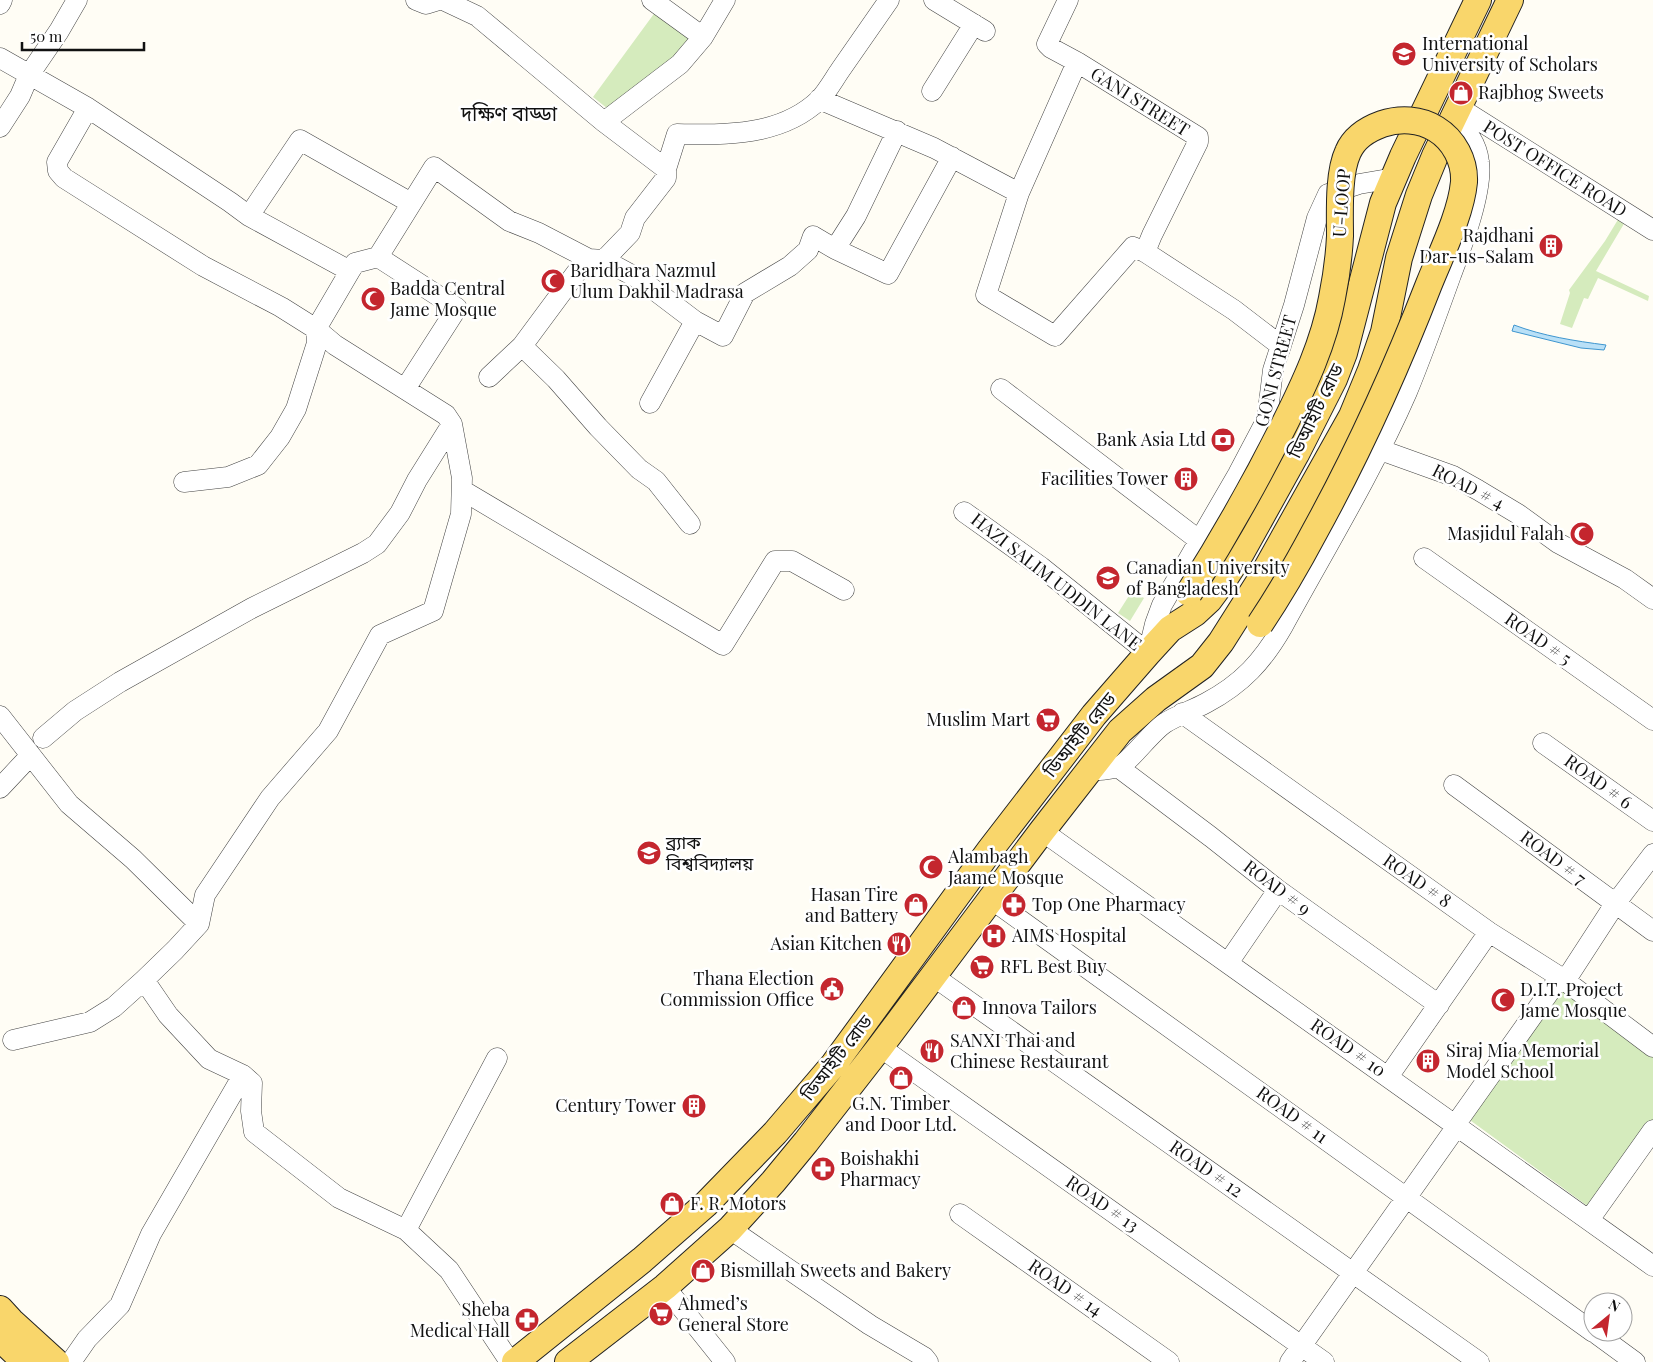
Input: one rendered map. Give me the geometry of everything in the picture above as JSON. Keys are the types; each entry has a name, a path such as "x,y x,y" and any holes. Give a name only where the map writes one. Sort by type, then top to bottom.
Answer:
{"main road":[{"name":"ডিআইটি রোড","path":"515,1362 642,1260 706,1204 787,1120 834,1064 1042,782 1094,715 1170,629 1195,613 1209,600 1224,581 1251,536 1324,401 1344,353 1383,203 1478,0"},
{"name":"ডিআইটি রোড","path":"568,1362 665,1287 730,1229 773,1182 880,1047 1087,771 1120,731 1137,715 1202,666 1222,642 1239,617 1352,416 1384,332 1399,258 1419,195 1455,112 1510,0"},
{"name":"U-LOOP","path":"1170,629 1189,593 1225,536 1271,450 1294,404 1317,350 1332,302 1337,272 1342,172 1347,152 1356,139 1365,131 1377,126 1402,120 1412,120 1425,124 1442,133 1452,143 1460,155 1464,182 1453,223 1398,361 1357,453 1296,564 1260,624 1242,641 1202,666"},
{"path":"0,1309 56,1362"},
{"path":"0,1338 25,1362"}],"street":[{"path":"0,4 2,0"},
{"path":"0,127 20,96 29,75 59,31 77,0"},
{"path":"416,0 426,4 439,0"},
{"path":"443,0 477,16 604,122 666,169"},
{"path":"652,0 703,37"},
{"path":"604,122 680,64 703,37 725,0"},
{"path":"489,377 522,346 582,264 597,260 630,233 635,218 666,178 666,169 677,134 737,133 764,129 797,116 819,99 889,0"},
{"path":"932,91 979,27 934,0"},
{"name":"GANI STREET","path":"1068,0 1047,44 1051,48 1077,62 1198,138 1198,142 1145,252 1133,247 1055,336 986,295 1019,194 1077,62"},
{"path":"0,58 88,108 249,216 350,271"},
{"path":"819,99 897,131 952,157 1019,194"},
{"path":"12,1040 90,1022 114,1007 144,980 199,924 205,895 270,798 328,732 380,635 432,611 462,514 462,478 452,424 446,415 334,345 316,329 281,307 203,266 64,178 58,171 57,162 88,108"},
{"path":"1087,771 1118,767 1126,761 1149,735 1164,724 1229,689 1253,670 1270,649 1379,451 1407,392 1462,246 1472,214 1479,180 1479,162 1475,146 1455,112"},
{"name":"POST OFFICE ROAD","path":"1455,112 1653,230"},
{"path":"834,249 856,216 897,131"},
{"path":"249,216 300,140 411,204"},
{"path":"184,482 228,477 258,465 280,437 296,409 317,344 316,329 350,271 355,263 378,257 434,167 510,221 641,280 694,321 723,336 745,293 790,266 808,250 813,236 834,249 888,274 952,157"},
{"name":"GONI STREET","path":"1148,653 1162,605 1200,541 1267,419 1273,370 1294,305 1317,218 1328,194 1359,184 1394,178"},
{"path":"1145,252 1234,310 1281,346"},
{"path":"378,257 457,308 405,390"},
{"path":"650,403 694,321"},
{"path":"522,346 556,379 598,427 639,469 656,481 690,524"},
{"path":"1002,389 1200,541"},
{"path":"43,738 75,711 120,682 252,608 363,553 377,544 400,514 417,480 452,424"},
{"name":"ROAD # 4","path":"1379,451 1453,476 1518,514 1558,543 1625,579 1653,599"},
{"path":"462,490 723,645 775,562 792,561 844,590"},
{"name":"HAZI SALIM UDDIN LANE","path":"964,512 1041,567 1148,653"},
{"name":"ROAD # 5","path":"1424,558 1653,720"},
{"name":"ROAD # 8","path":"1182,713 1489,932 1562,979 1653,1047"},
{"path":"1,719 69,804 133,859 199,924"},
{"name":"ROAD # 6","path":"1543,743 1653,821"},
{"path":"0,788 30,756"},
{"name":"ROAD # 9","path":"1118,767 1278,890 1439,1005"},
{"name":"ROAD # 7","path":"1454,785 1653,931"},
{"name":"ROAD # 10","path":"1042,831 1653,1266"},
{"path":"1296,1354 1407,1198 1456,1125 1653,854"},
{"path":"1228,963 1278,890"},
{"name":"ROAD # 11","path":"991,899 1583,1325"},
{"path":"1388,1077 1489,932"},
{"name":"ROAD # 12","path":"933,976 1479,1362"},
{"path":"144,980 168,1015 209,1059 243,1075 252,1083 251,1111 254,1132 339,1198 406,1230 449,1270 510,1362"},
{"name":"ROAD # 13","path":"880,1047 1296,1354 1324,1362"},
{"path":"406,1230 497,1058"},
{"path":"71,1362 87,1338 120,1305 151,1234 243,1075"},
{"path":"1588,1220 1650,1141"},
{"name":"ROAD # 14","path":"960,1214 1170,1362"},
{"path":"730,1229 870,1325 924,1357 928,1362"},
{"path":"665,1287 725,1362"},
{"name":"ROAD # 11","path":"1607,1342 1635,1362"}],"green space":[{"path":"656,11 694,38 613,113 593,97"},
{"path":"1622,213 1628,217 1596,271 1649,296 1648,301 1598,278 1588,299 1584,298 1572,328 1560,324 1570,293 1569,290 1605,241"},
{"path":"1132,591 1144,598 1130,621 1118,613"},
{"path":"1563,978 1653,1043 1653,1127 1593,1210 1463,1115"}],"water":[{"path":"1514,325 1559,338 1606,345 1604,350 1581,348 1512,331"}],"place":[{"name":"International University of Scholars","path":"1404,54"},
{"name":"Rajbhog Sweets","path":"1461,93"},
{"name":"Rajdhani Dar-us-Salam","path":"1551,246"},
{"name":"Baridhara Nazmul Ulum Dakhil Madrasa","path":"553,281"},
{"name":"Badda Central Jame Mosque","path":"373,299"},
{"name":"Bank Asia Ltd","path":"1223,440"},
{"name":"Facilities Tower","path":"1186,479"},
{"name":"Masjidul Falah","path":"1582,534"},
{"name":"Canadian University of Bangladesh","path":"1108,578"},
{"name":"Muslim Mart","path":"1048,720"},
{"name":"ব্র্যাক বিশ্ববিদ্যালয়","path":"649,853"},
{"name":"Alambagh Jaame Mosque","path":"931,867"},
{"name":"Hasan Tire and Battery","path":"916,905"},
{"name":"Top One Pharmacy","path":"1014,905"},
{"name":"AIMS Hospital","path":"994,936"},
{"name":"Asian Kitchen","path":"899,944"},
{"name":"RFL Best Buy","path":"982,967"},
{"name":"Thana Election Commission Office","path":"832,989"},
{"name":"D.I.T. Project Jame Mosque","path":"1503,1000"},
{"name":"Innova Tailors","path":"964,1008"},
{"name":"SANXI Thai and Chinese Restaurant","path":"932,1051"},
{"name":"Siraj Mia Memorial Model School","path":"1428,1061"},
{"name":"G.N. Timber and Door Ltd.","path":"901,1078"},
{"name":"Century Tower","path":"694,1106"},
{"name":"Boishakhi Pharmacy","path":"823,1169"},
{"name":"F. R. Motors","path":"672,1204"},
{"name":"Bismillah Sweets and Bakery","path":"703,1271"},
{"name":"Ahmed’s General Store","path":"661,1314"},
{"name":"Sheba Medical Hall","path":"527,1320"}],"district":[{"name":"দক্ষিণ বাড্ডা","path":"509,114"}]}
